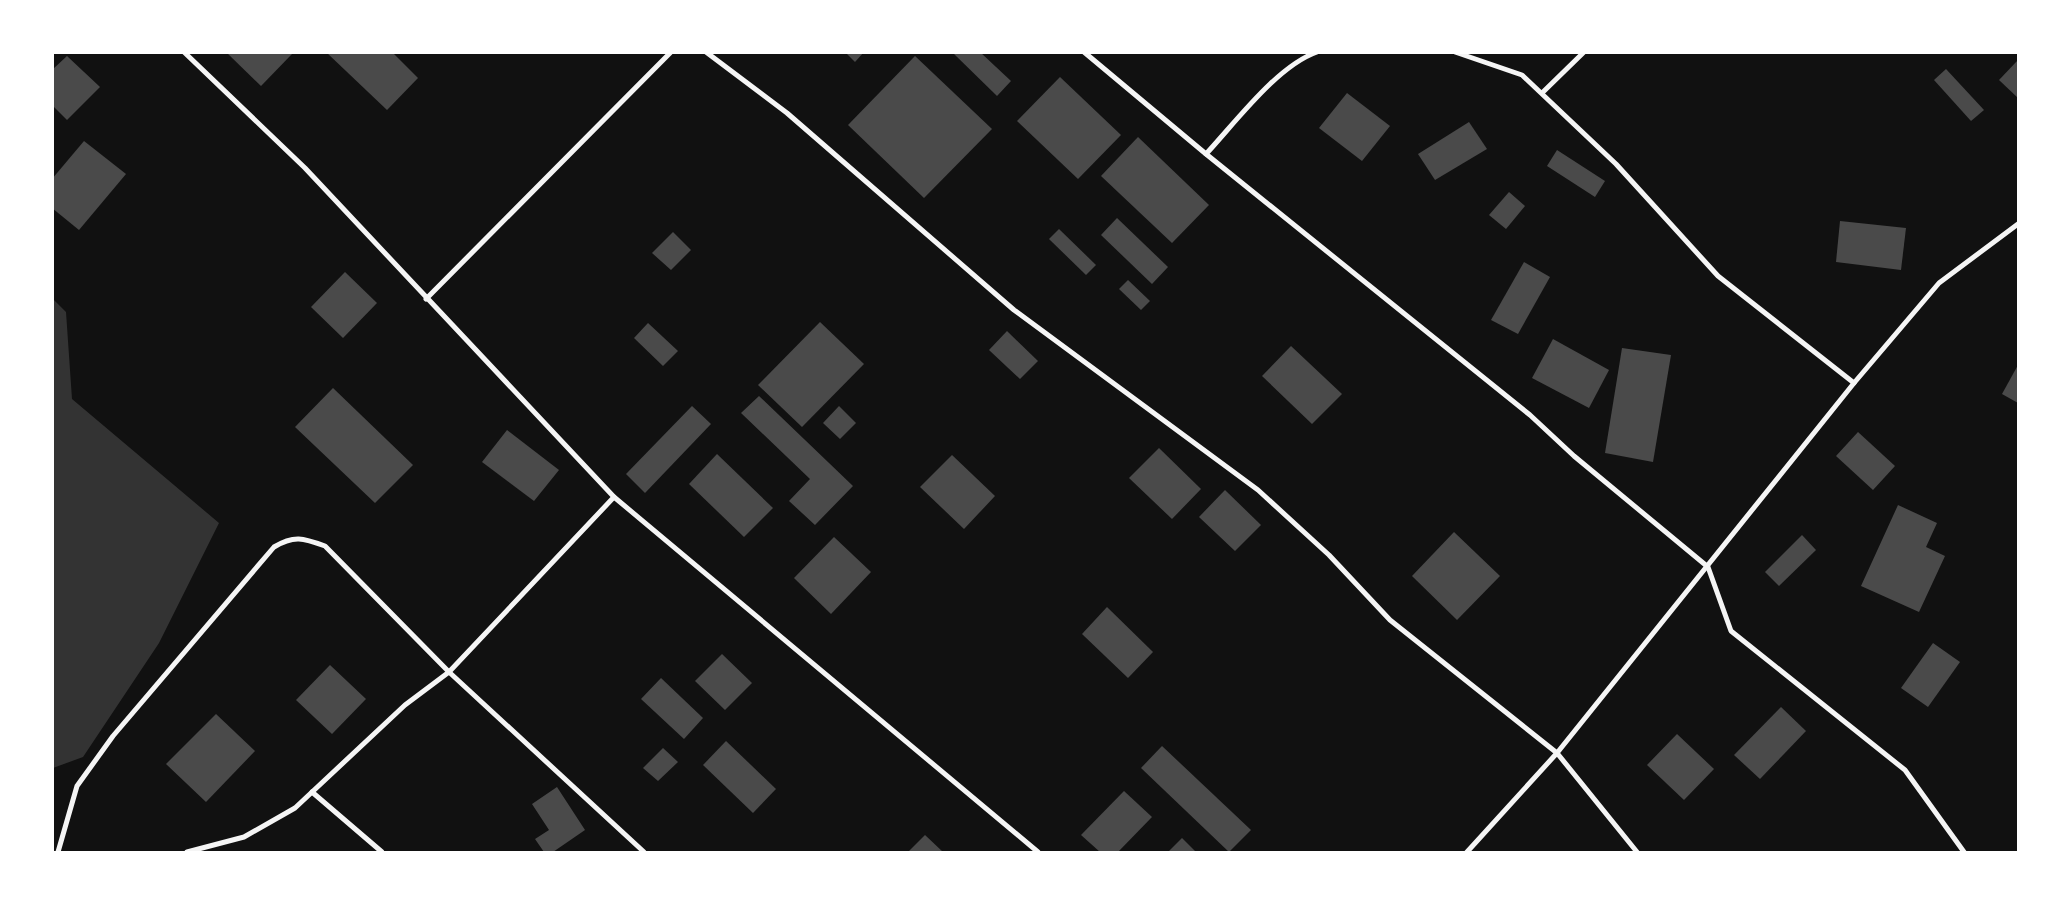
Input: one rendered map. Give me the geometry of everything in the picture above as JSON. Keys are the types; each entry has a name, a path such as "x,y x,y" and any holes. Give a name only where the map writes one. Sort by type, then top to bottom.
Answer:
{"street":[{"path":"184,52 305,168 614,497 1038,852"},
{"path":"426,299 671,52"},
{"path":"706,52 787,113 1014,310 1258,490 1329,555 1390,620 1557,753 1637,852"},
{"path":"1084,52 1206,154 1530,415 1574,456 1708,567 1731,631 1905,770 1964,852"},
{"path":"1206,154 1277,77 1306,56 1317,52"},
{"path":"1455,52 1522,75 1616,164 1718,276 1854,383"},
{"path":"1542,93 1584,52"},
{"path":"1467,852 1557,753 1854,383 1938,283 2018,224"},
{"path":"187,852 244,837 295,808 405,704 449,672 614,497"},
{"path":"58,852 77,786 113,736 274,547 288,539 305,539 325,546 449,672 644,852"},
{"path":"312,792 382,852"}],"shaded area":[{"path":"52,298 66,312 72,399 219,523 159,643 83,757 53,768"}],"building":[{"path":"226,52 290,52 292,54 261,86"},
{"path":"326,52 392,52 418,78 387,110"},
{"path":"845,52 864,52 855,62"},
{"path":"952,52 980,52 1011,81 997,96"},
{"path":"67,56 100,87 67,120 52,105 52,70"},
{"path":"915,56 992,129 924,198 848,125"},
{"path":"2018,60 2018,98 1999,80"},
{"path":"1946,69 1984,110 1971,121 1934,80"},
{"path":"1060,77 1121,135 1078,179 1017,121"},
{"path":"1347,93 1390,126 1362,161 1319,128"},
{"path":"1469,122 1487,149 1435,180 1418,154"},
{"path":"1138,137 1209,205 1172,243 1101,176"},
{"path":"84,141 126,174 79,230 52,208 52,179"},
{"path":"1557,150 1605,181 1595,197 1547,166"},
{"path":"1509,192 1525,206 1506,229 1489,215"},
{"path":"1117,218 1168,267 1152,284 1101,235"},
{"path":"1840,221 1906,228 1901,270 1836,262"},
{"path":"1059,229 1096,265 1086,275 1049,239"},
{"path":"673,232 691,250 671,270 652,253"},
{"path":"1524,262 1550,277 1518,334 1491,320"},
{"path":"345,272 377,303 343,338 311,307"},
{"path":"1128,280 1150,301 1141,310 1119,289"},
{"path":"820,322 864,364 802,427 758,385"},
{"path":"648,323 678,351 663,366 634,338"},
{"path":"1007,331 1038,361 1020,379 989,350"},
{"path":"1553,339 1609,370 1589,408 1532,378"},
{"path":"1291,346 1342,394 1312,424 1262,376"},
{"path":"1622,348 1671,355 1653,462 1605,453"},
{"path":"2018,365 2018,403 2002,394"},
{"path":"333,388 413,465 375,503 295,427"},
{"path":"759,396 853,486 815,525 789,501 810,479 741,413"},
{"path":"692,406 711,424 645,493 626,474"},
{"path":"839,406 856,423 840,439 823,423"},
{"path":"507,430 559,470 534,501 482,462"},
{"path":"1858,432 1895,466 1873,490 1836,456"},
{"path":"1159,448 1201,489 1172,519 1129,478"},
{"path":"717,454 773,508 744,537 689,484"},
{"path":"952,455 995,496 964,529 920,487"},
{"path":"1225,490 1261,525 1235,551 1199,517"},
{"path":"1898,505 1937,523 1926,547 1945,556 1919,612 1861,586"},
{"path":"1454,532 1500,576 1457,620 1412,576"},
{"path":"1802,535 1816,550 1779,586 1765,572"},
{"path":"834,537 871,572 831,614 794,578"},
{"path":"1107,607 1153,652 1128,678 1082,634"},
{"path":"1933,643 1960,662 1928,707 1901,688"},
{"path":"722,654 752,683 725,710 695,681"},
{"path":"330,665 366,699 332,734 296,700"},
{"path":"661,678 703,718 684,739 641,699"},
{"path":"1781,707 1806,731 1760,779 1734,755"},
{"path":"216,714 255,751 206,802 166,764"},
{"path":"1677,734 1714,769 1684,800 1647,765"},
{"path":"726,741 776,789 753,813 703,765"},
{"path":"1162,746 1251,830 1229,852 1141,768"},
{"path":"663,748 678,762 658,781 643,768"},
{"path":"557,787 585,830 553,852 544,852 535,839 549,830 532,804"},
{"path":"1124,791 1152,817 1118,852 1100,852 1081,835"},
{"path":"925,835 943,852 908,852"},
{"path":"1182,838 1196,852 1168,852"}]}
